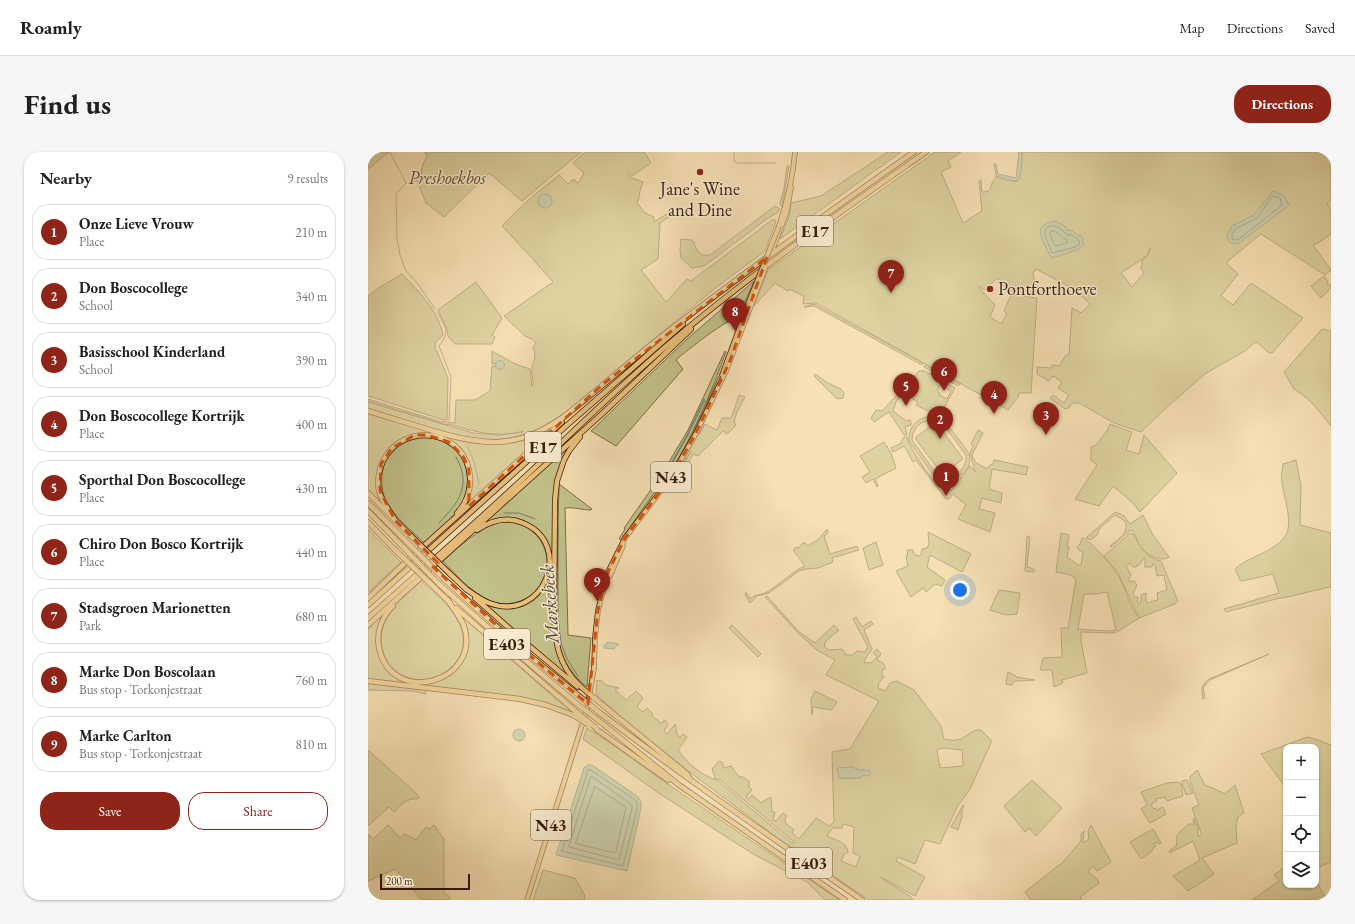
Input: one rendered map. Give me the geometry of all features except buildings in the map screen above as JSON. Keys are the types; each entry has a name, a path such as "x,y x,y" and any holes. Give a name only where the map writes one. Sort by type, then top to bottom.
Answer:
{"highway":[{"name":"E17","path":"368,605 566,426 721,291 800,232 914,152"},
{"name":"E17","path":"368,618 514,487 637,372 706,313 806,237 926,152"},
{"path":"368,411 459,438 487,442 506,442 526,437 555,424 603,384 721,291"},
{"path":"368,625 462,542 604,412 682,339 706,313"},
{"path":"368,598 432,538 503,476 603,384"},
{"path":"580,687 562,662 556,640 554,611 556,489 559,471 569,450 604,412"},
{"path":"395,520 386,507 380,491 379,473 381,464 386,455 398,443 415,435 439,437 450,442 457,448 466,462 470,475 470,487 467,498 459,511 432,538"},
{"path":"368,493 449,573 522,640 686,773 692,782"},
{"name":"E403","path":"368,503 444,579 523,650 600,713 692,782 862,900"},
{"name":"E403","path":"368,511 440,584 513,650 576,703 679,785 845,900"},
{"path":"462,542 491,522 499,520 513,520 527,524 540,535 547,548 550,562 548,577 540,590 530,600 521,604 503,607 479,598 466,589"},
{"path":"368,523 448,600 574,712 668,780 679,785"},
{"path":"368,595 386,582"},
{"path":"411,587 385,616 380,627 378,638 380,652 387,666 398,676 410,681 426,682 439,679 451,672 460,660 466,645 464,627 457,612 448,600"},
{"path":"368,681 520,699 546,704 574,712"}],"main road":[{"name":"N43","path":"527,900 577,744 592,688 597,616 602,593 625,538 680,463 730,361 783,223 790,200 795,152"},
{"name":"N43","path":"721,379 723,370 779,226 791,182"}],"highlighted area":[{"path":"767,257 730,361 695,435 669,480 625,538 608,572 598,610 588,704 523,650 433,567 438,563 395,520 380,491 381,464 392,448 415,435 427,435 449,442 463,456 469,469 469,506 603,384"}],"green space":[{"path":"368,152 389,152 368,169"},
{"name":"Preshoekbos","path":"425,152 581,152 522,201 489,173 444,217 426,203 417,181 421,176 423,164 427,157"},
{"path":"585,152 644,152 651,163 632,176 629,173 628,174 630,177 643,182 637,203 645,213 654,217 654,222 670,212 673,213 660,223 658,259 641,270 666,302 687,279 691,281 772,220 775,220 776,222 765,251 718,286 567,411 533,431 521,436 503,439 484,439 464,436 444,432 368,408 368,402 473,433 498,435 504,434 486,433 447,425 368,401 368,399 439,421 455,423 456,400 475,400 490,391 492,366 497,368 504,367 503,362 496,362 492,364 492,351 515,364 530,369 532,386 532,367 535,354 533,348 536,343 532,339 525,336 504,316 553,282 502,226 527,201 559,175 568,184 573,180 577,183 579,182 584,173 573,163"},
{"path":"888,152 901,152 780,239 789,217 791,203 821,196"},
{"path":"935,152 961,152 948,161 951,167 941,172 963,223 982,211 979,181 981,180 982,192 990,190 996,176 1016,182 1020,176 1022,152 1331,152 1331,200 1327,203 1331,210 1331,234 1313,245 1331,270 1325,275 1261,234 1228,261 1227,264 1238,274 1221,296 1233,305 1251,283 1303,318 1272,353 1269,353 1257,342 1245,351 1206,373 1141,432 1114,423 1079,403 1072,403 1069,408 1065,409 1050,398 1053,395 1064,403 1069,395 1058,388 1062,382 1053,376 1049,381 1037,374 1037,367 1052,368 1052,365 1059,366 1066,355 1069,355 1072,308 1081,313 1090,304 1074,289 1036,269 1033,273 1036,288 1035,295 1008,290 998,278 984,290 979,286 978,287 995,305 990,317 1001,324 1007,314 1004,311 1010,297 1016,295 1037,298 1031,393 1019,393 1018,397 1008,410 816,303 803,304 804,296 789,289 788,291 775,283 754,306 768,270","holes":["1147,256 1142,261 1142,266 1140,267 1144,273 1132,287 1121,273"]},
{"path":"787,166 789,166 782,207 780,204"},
{"path":"775,206 780,209 777,213 768,218 704,266 692,268 681,258 681,239 691,240 694,242 696,248 701,254 710,255"},
{"path":"402,274 432,309 437,317 443,335 435,343 435,347 448,378 447,420 368,396 368,296"},
{"path":"1324,276 1328,282 1326,284 1330,284 1331,288 1321,298 1311,286"},
{"path":"754,281 739,316 716,329 676,360 683,369 616,446 591,431 686,340"},
{"path":"476,282 502,318 492,335 495,337 492,344 455,344 448,336 447,329 438,310"},
{"path":"813,304 923,363 922,365 814,306 804,307"},
{"path":"1322,329 1331,331 1331,426 1314,405 1294,389 1284,372"},
{"path":"725,351 726,352 702,413 668,476 663,472 688,430"},
{"path":"925,365 960,384 958,386 924,367"},
{"path":"920,370 922,372 923,370 955,388 940,415 916,405 918,402 904,393 896,402 893,411 906,421 910,420 911,425 905,427 907,435 904,435 889,412 874,422 871,418 876,410 882,411","holes":["940,385 951,391 947,399 939,395 940,393 937,391"]},
{"path":"815,374 828,383 841,389 844,393 843,398 836,398 814,376"},
{"path":"719,376 694,434 682,454"},
{"path":"739,395 745,397 737,412 734,422 736,425 727,434 723,431 698,456 693,454 686,467 683,466 691,451 683,462 705,418 699,435 705,424 717,430 722,418 730,418 732,416"},
{"path":"368,412 487,444 534,436 555,425 463,509 471,483 461,450 431,434 416,434 397,442 384,456 377,477 385,507 368,490"},
{"path":"929,416 934,416 942,420 965,447 969,454 970,460 968,466 965,471 955,478 948,480 936,479 909,441 910,431 913,426 919,420","holes":["931,420 936,421 946,428 966,455 964,466 958,473 953,475 943,477 938,476 912,440 913,432 917,426 923,422"]},
{"path":"936,422 963,459 942,474 915,438"},
{"path":"1110,424 1132,432 1126,450 1139,454 1144,435 1177,473 1140,512 1133,503 1113,486 1099,506 1075,499 1097,465 1091,460 1091,447 1099,442 1106,433"},
{"path":"978,430 983,433 972,455 976,463 987,469 993,464 994,460 1028,467 1026,475 992,469 989,489 1002,493 1001,503 982,498 979,509 995,513 990,532 958,519 966,505 953,494 949,499 946,499 916,460 913,462 904,446 893,452 891,448 900,444 904,437 907,437 916,456 928,473 939,487 945,491 949,491 952,490 970,466 975,472 970,453 973,446 971,444"},
{"path":"423,437 447,443 455,449 461,456 467,472 466,491 459,508 447,522 424,543 400,520 388,505 382,487 383,468 392,451 408,440"},
{"path":"884,442 891,453 896,468 875,479 878,486 877,487 873,479 866,483 862,477 870,472 860,456"},
{"path":"571,444 572,445 564,456 557,475 553,632 558,653 563,666 571,679 483,602 502,608 518,606 533,598 546,585 551,569 551,560 540,536 533,526 518,519 484,523"},
{"path":"1296,460 1301,487 1300,525 1331,533 1331,588 1280,598 1226,612 1224,609 1279,593 1273,574 1242,581 1240,580 1235,569 1275,546 1286,535 1289,523 1282,483 1282,469 1283,464"},
{"path":"659,478 664,481 621,540 619,539 625,529 624,528"},
{"path":"559,484 592,509 565,508 568,635 591,638 587,687 579,680 568,666 561,650 557,633"},
{"path":"1115,512 1123,515 1130,524 1143,515 1153,535 1169,557 1161,559 1148,554 1139,544 1132,530 1111,547 1110,546 1120,538 1126,529 1125,521 1115,515 1099,529 1097,535 1090,540 1086,538"},
{"path":"499,522 517,523 531,530 541,541 546,555 547,569 542,583 532,594 517,602 505,604 490,601 475,592 443,561 462,544 483,529"},
{"path":"368,529 401,562 368,592"},
{"path":"827,529 828,533 824,536 830,554 857,546 859,550 832,558 833,562 818,568 799,571 769,593 757,596 750,603 745,595 746,592 750,599 755,596 765,593 795,571 805,566 793,550 797,547 799,548 803,543 808,546 819,539"},
{"path":"928,532 971,554 962,572 930,555 927,567 945,580 942,586 935,584 926,592 923,588 911,597 896,571 908,566 906,556 908,555 907,550 913,550 914,554 919,556 921,555 922,549 927,548 929,544"},
{"path":"1061,533 1069,535 1067,557 1078,565 1081,565 1083,552 1077,547 1082,538 1087,540 1103,556 1117,574 1130,604 1139,618 1115,633 1081,632 1081,641 1087,673 1062,680 1063,683 1054,687 1052,670 1040,670 1043,658 1062,657 1061,628 1068,628 1076,579 1071,575 1056,572","holes":["1107,592 1116,630 1107,631 1078,629 1084,594"]},
{"path":"1130,533 1133,534 1147,555 1161,561 1178,601 1175,604 1139,618 1118,573 1104,556","holes":["1145,558 1145,567 1152,567 1153,564 1155,565 1157,576 1164,575 1167,590 1157,593 1158,600 1146,603 1146,593 1141,595 1141,602 1139,604 1137,602 1138,597 1134,597 1133,594 1137,585 1134,581 1128,581 1131,575 1126,566 1130,563 1133,567 1136,567"]},
{"path":"1027,536 1030,537 1027,567 1034,569 1034,572 1025,571"},
{"path":"876,542 883,565 869,570 863,548"},
{"path":"421,581 442,600 455,615 463,639 460,655 452,667 439,676 424,680 408,678 395,670 384,654 381,642 383,626 388,616 396,605"},
{"path":"999,590 1020,593 1017,614 1006,615 990,610"},
{"path":"767,596 798,631 815,643 834,625 839,630 826,641 824,646 829,650 842,649 846,655 853,655 857,651 865,652 868,647 853,619 856,617 862,627 871,621 873,624 864,630 872,649 864,661 865,663 874,661 877,656 873,653 877,649 881,654 877,660 883,663 885,669 882,670 882,676 884,677 879,683 878,688 885,691 890,683 897,681 914,690 941,726 944,739 959,740 973,732 981,730 991,740 970,789 957,807 940,844 925,840 915,864 898,857 896,861 925,877 915,896 881,877 910,896 913,900 869,900 779,839 692,774 596,695 597,680 602,681 606,685 619,688 615,690 626,700 636,691 643,698 637,707 643,712 647,708 653,714 652,716 661,723 665,720 668,724 664,731 667,734 675,724 677,735 680,737 683,734 687,737 678,750 690,764 700,772 716,780 712,769 719,761 722,762 724,768 731,766 740,778 741,776 749,781 749,787 752,790 746,797 749,799 752,795 761,803 768,798 771,798 772,812 775,812 773,820 776,821 783,813 787,816 785,819 786,824 794,830 792,833 799,839 816,818 829,826 834,822 832,752 850,749 879,701 826,675 835,660 817,650 799,634 765,597","holes":["944,748 962,750 963,766 940,768 937,751 938,749","852,767 859,770 864,770 861,778 839,778 848,768","719,779 794,842 793,844 717,780","843,824 854,827 853,853 860,856 856,867 841,861 844,854 848,852 847,849 840,842 827,836 833,828 842,828"]},
{"path":"381,616 379,625 380,657 399,678 408,682 420,684 430,683 445,678 453,673 460,664 465,653 463,617 557,700 570,709 569,712 556,706 368,680 368,629"},
{"path":"732,625 761,654 758,657 729,628"},
{"path":"1269,654 1210,680 1203,688 1205,698 1203,699 1202,688 1204,683 1209,679"},
{"path":"1008,672 1016,677 1035,680 1016,681 1013,682 1012,685 1006,684"},
{"path":"368,683 425,690 426,694 413,691 368,690"},
{"path":"815,691 837,702 832,710 813,707 812,715 811,699"},
{"path":"587,728 840,900 825,900 807,882 753,854 660,794 583,739"},
{"path":"1307,737 1331,745 1331,862 1319,867 1319,744 1288,744"},
{"path":"1283,746 1283,784 1261,754"},
{"path":"368,750 417,794 419,798 407,801 394,812 389,807 368,826"},
{"path":"1197,770 1205,785 1225,794 1235,785 1244,813 1238,817 1236,828 1237,843 1202,858 1214,874 1188,891 1173,876 1200,860 1193,841 1170,853 1169,851 1177,845 1177,835 1189,824 1195,824 1193,822 1194,818 1198,828 1198,836 1202,835 1192,808 1199,805 1190,781 1190,777"},
{"path":"1032,780 1062,808 1036,836 1029,828 1025,832 1004,806"},
{"path":"1187,780 1193,793 1186,795 1182,783 1182,781"},
{"path":"1178,782 1181,784 1183,796 1167,801 1165,797 1156,799 1157,801 1151,805 1157,810 1163,807 1166,814 1150,823 1141,809 1147,805 1141,792 1167,783"},
{"path":"963,805 962,816 958,830 951,827"},
{"path":"388,825 400,838 405,834 416,840 426,827 429,829 434,825 444,839 444,893 449,896 450,900 422,900 395,869 368,881 368,834 373,839"},
{"path":"1091,825 1111,862 1097,871 1093,866 1088,872 1097,879 1099,883 1080,897 1082,900 1031,900 1025,892 1063,862 1081,841 1081,834 1084,831 1083,843 1089,839 1088,831"},
{"path":"1153,829 1161,843 1159,844 1157,842 1154,844 1156,846 1153,850 1141,859 1130,842"},
{"path":"1283,868 1283,888 1319,888 1319,886 1327,900 1252,900 1279,881 1274,875"},
{"path":"543,870 575,878 585,896 584,900 533,900"}],"water":[{"path":"1019,152 1022,152 1022,159 1018,181 1007,180 996,176 994,164 996,164 998,174 1016,178"},
{"path":"1273,191 1283,195 1289,205 1238,244 1229,242 1227,235 1232,226 1254,215"},
{"path":"545,194 550,196 552,201 550,206 545,208 540,206 538,201 540,196"},
{"path":"1056,221 1067,228 1068,231 1070,230 1082,237 1084,244 1074,251 1051,258 1041,237 1041,228 1047,223"},
{"path":"500,360 505,365 500,370 495,365"},
{"path":"704,399 705,400 688,435 668,469 687,435"},
{"path":"607,642 619,644 614,649 604,648 604,645 606,645"},
{"path":"519,729 523,731 525,735 523,739 519,741 515,739 513,735 515,731"},
{"path":"588,765 592,765 637,796 641,802 627,871 556,855 584,768"},
{"path":"852,767 859,770 869,770 871,773 868,776 863,775 861,778 839,778 837,768"}],"waterway":[{"name":"Markebeek","path":"390,152 406,183 396,194 397,239 400,255 406,271 418,284 435,309"},
{"path":"414,182 420,176 423,164 427,158 425,152"},
{"path":"734,152 734,160 736,163 776,163"},
{"name":"Markebeek","path":"407,183 412,183"},
{"name":"Markebeek","path":"437,312 446,329 443,341 439,346 451,377 449,420"},
{"name":"Markebeek","path":"468,447 475,465 479,484"},
{"path":"439,523 452,508 461,493 463,477 461,467 456,457"},
{"name":"Markebeek","path":"504,513 519,513 535,519"},
{"name":"Markebeek","path":"558,526 558,615 561,643 567,659 578,676"}],"place":[{"name":"Jane's Wine and Dine","path":"700,172"},
{"name":"Pontforthoeve","path":"990,289"},
{"name":"Stadsgroen Marionetten","path":"891,293"},
{"name":"Marke Don Boscolaan","path":"735,331"},
{"name":"Chiro Don Bosco Kortrijk","path":"944,391"},
{"name":"Sporthal Don Boscocollege","path":"906,406"},
{"name":"Don Boscocollege Kortrijk","path":"994,414"},
{"name":"Basisschool Kinderland","path":"1046,435"},
{"name":"Don Boscocollege","path":"940,439"},
{"name":"Onze Lieve Vrouw","path":"946,496"},
{"name":"Marke Carlton","path":"597,601"}]}
